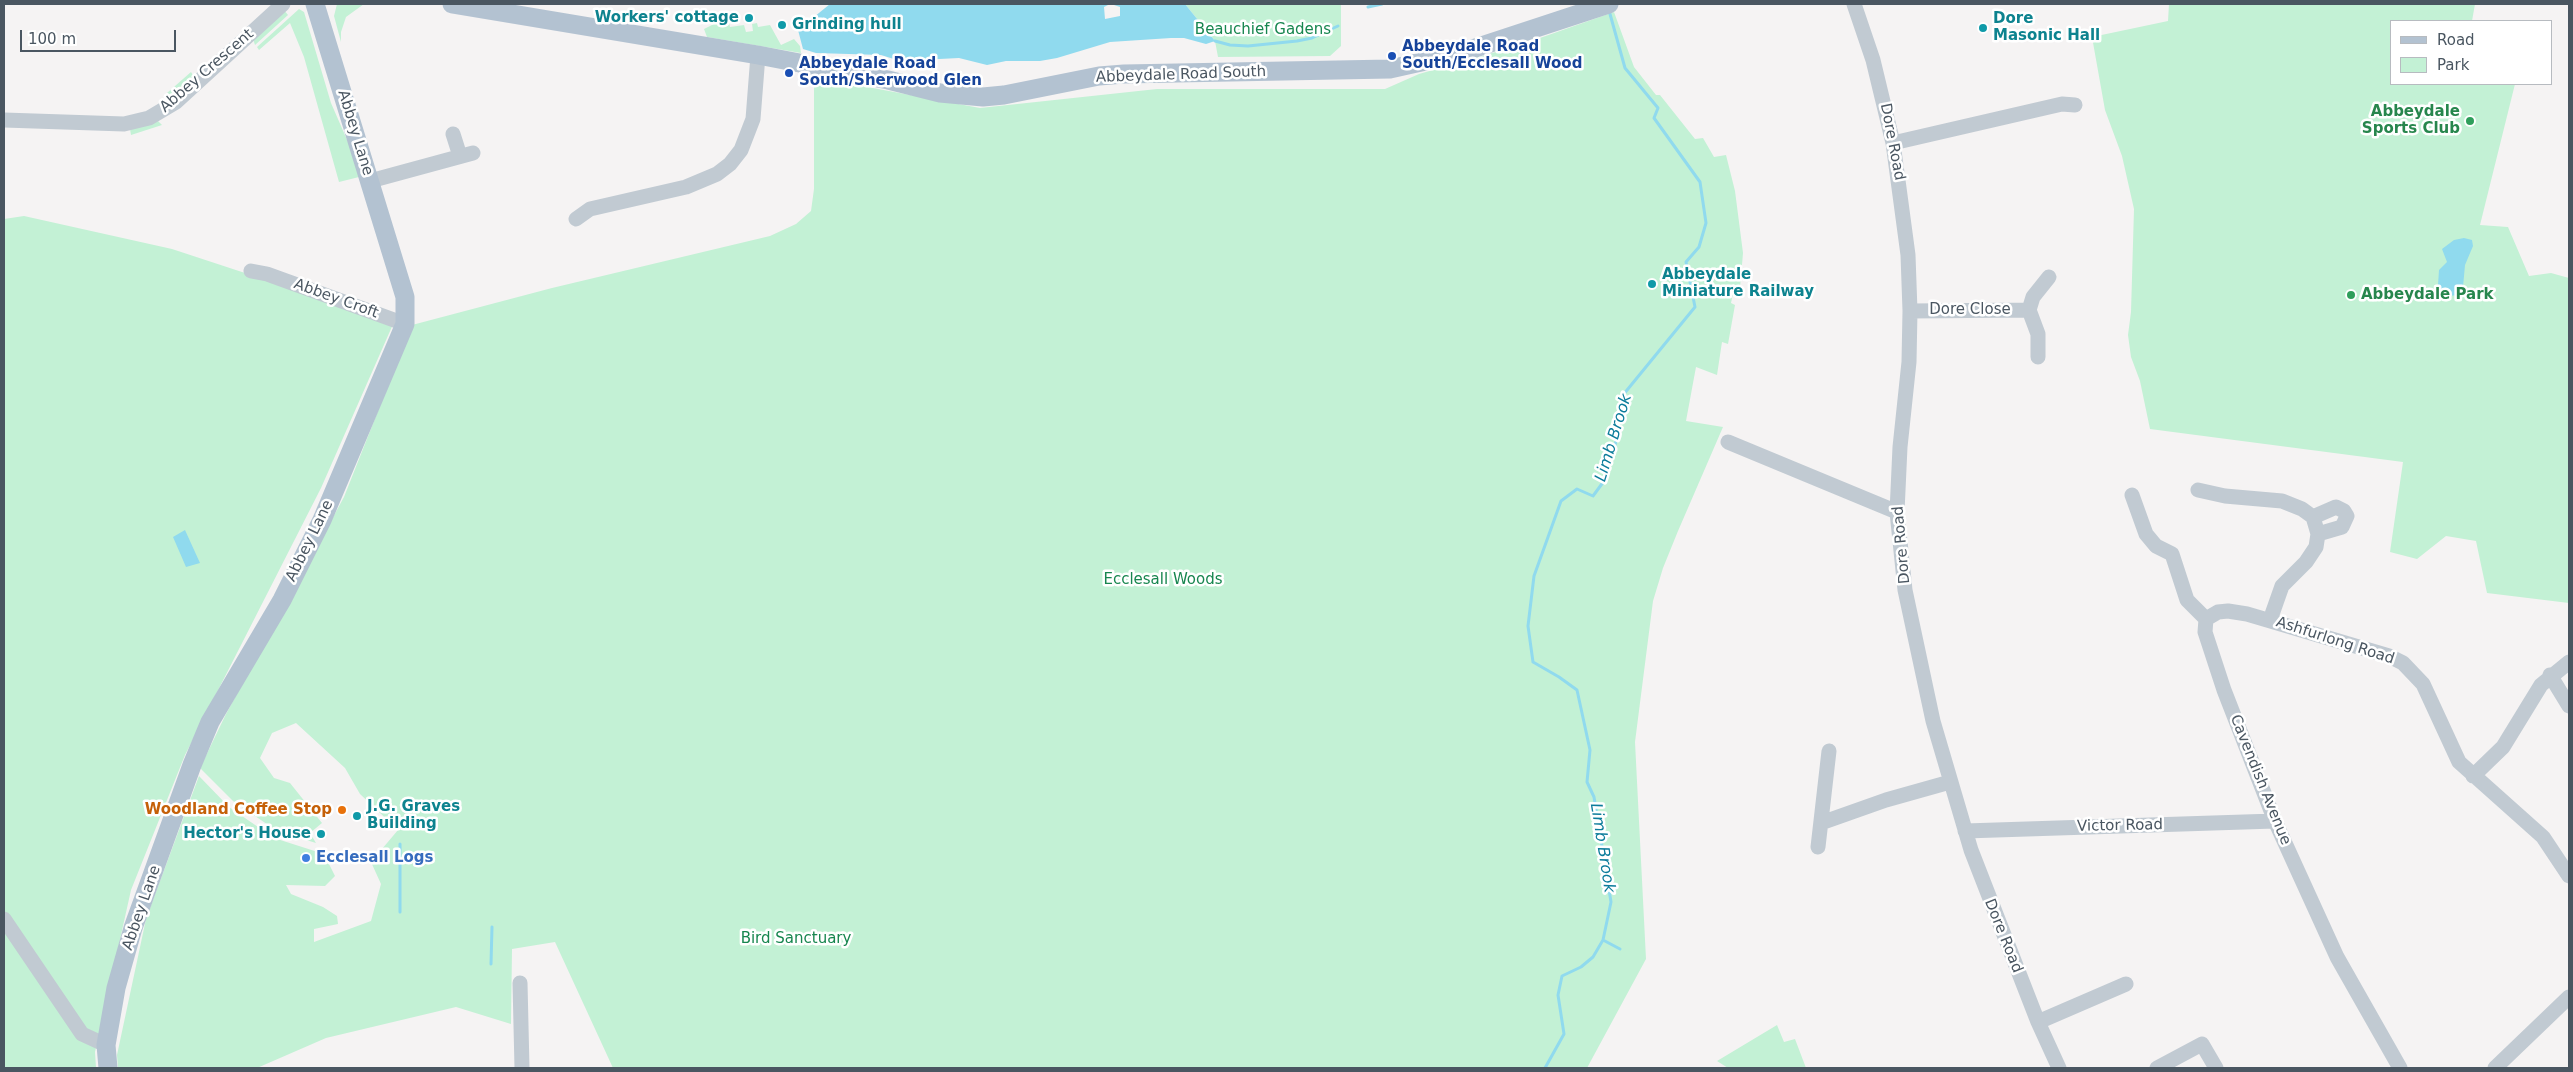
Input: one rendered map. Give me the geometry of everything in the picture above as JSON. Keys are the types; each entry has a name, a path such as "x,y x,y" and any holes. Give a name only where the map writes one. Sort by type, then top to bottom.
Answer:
{"main road":[{"name":"Abbeydale Road South","path":"452,4 758,55 888,80 940,93 993,97 1099,76 1124,74 1390,69 1457,54 1609,4"},
{"name":"Abbey Lane","path":"108,1068 106,1045 116,988 133,928 192,765 210,722 282,600 322,520 405,324 404,297 320,8"}],"street":[{"name":"Dore Road","path":"1854,4 1873,60 1893,143 1908,255 1909,362 1897,512 1905,590 1922,676 1965,832 1986,893 2038,1022 2059,1068"},
{"name":"Abbey Crescent","path":"4,120 124,124 150,118 171,106 274,7"},
{"path":"576,219 590,209 686,187 717,174 730,164 741,150 753,119 758,55"},
{"path":"1893,143 2062,104 2075,105"},
{"path":"370,181 467,154 453,134"},
{"name":"Abbey Croft","path":"251,271 267,269 405,324"},
{"name":"Dore Close","path":"2038,357 2038,334 2029,310 2034,296 2049,277"},
{"name":"Dore Close","path":"1910,311 2029,310"},
{"path":"1728,442 1897,512"},
{"path":"2198,490 2225,496 2282,501 2302,509 2313,517 2318,534 2312,554 2282,586 2270,620"},
{"path":"2132,495 2146,534 2156,546 2172,554 2188,600 2206,619"},
{"path":"2313,517 2336,507 2344,511 2347,516 2342,527 2318,534"},
{"name":"Ashfurlong Road","path":"2206,619 2218,612 2228,610 2270,620 2389,656 2403,663 2423,684 2454,755 2473,776 2543,837 2569,876"},
{"name":"Cavendish Avenue","path":"2206,619 2205,632 2224,690 2275,821 2338,957 2400,1068"},
{"path":"2473,776 2503,747 2529,702 2550,676 2569,662"},
{"path":"2550,676 2569,706"},
{"path":"1818,847 1830,751"},
{"path":"1821,823 1886,800 1950,782"},
{"name":"Victor Road","path":"1965,832 2275,821"},
{"path":"4,920 82,1034 106,1045"},
{"path":"520,983 522,1068"},
{"path":"2038,1022 2126,984"},
{"path":"2495,1068 2569,997"},
{"path":"2158,1068 2202,1044 2216,1068"}],"green space":[{"path":"337,4 364,4 346,17 341,32 341,42 334,16"},
{"name":"Beauchief Gadens","path":"1185,4 1341,4 1341,46 1330,56 1218,57 1215,41"},
{"name":"Abbeydale Park","path":"2169,4 2475,4 2472,20 2390,20 2390,85 2515,85 2480,225 2508,227 2529,276 2551,273 2569,278 2569,603 2487,593 2476,541 2446,536 2417,559 2390,552 2403,462 2150,429 2140,381 2131,357 2128,335 2131,312 2134,209 2122,156 2105,110 2092,37 2168,21"},
{"path":"299,9 304,12 331,103 351,149 359,177 339,182 304,57 290,23 259,50 257,47"},
{"path":"284,10 288,15 255,45 253,39"},
{"name":"Ecclesall Woods","path":"1614,12 1634,67 1656,95 1660,95 1695,139 1703,138 1714,157 1726,155 1735,191 1743,253 1740,288 1734,289 1731,303 1735,305 1728,344 1722,342 1717,375 1696,367 1686,421 1723,427 1663,568 1653,601 1635,742 1646,959 1587,1068 613,1068 555,942 512,949 511,1024 456,1007 326,1038 257,1068 118,1068 117,1055 146,919 199,776 229,807 274,838 324,854 335,876 325,886 286,885 291,894 323,907 337,916 338,924 314,929 314,942 371,921 381,884 371,862 398,830 360,794 345,768 296,723 272,733 260,758 274,778 290,783 322,823 310,833 316,843 277,831 233,801 200,768 226,714 344,497 412,325 552,288 770,236 796,224 811,211 814,189 814,77 980,108 1157,89 1385,89 1419,74 1520,45"},
{"path":"724,19 729,22 730,27 744,25 746,32 753,31 752,24 757,23 758,27 770,25 781,45 794,39 800,46 801,53 707,37 704,29"},
{"path":"191,72 194,77 170,97 167,93"},
{"path":"158,121 162,125 131,135 130,129"},
{"path":"24,216 172,249 394,322 321,488 185,755 131,890 95,1052 96,1068 4,1068 4,219"},
{"path":"1777,1025 1784,1042 1795,1039 1806,1068 1728,1068 1717,1061"}],"water":[{"path":"830,4 1110,4 1104,7 1105,19 1120,16 1120,7 1111,4 1185,4 1215,41 1206,44 1184,38 1171,38 1110,42 1057,58 1040,61 1006,61 987,65 959,58 900,61 881,55 816,53 803,49 798,30"},
{"path":"2464,238 2472,240 2473,246 2465,265 2461,295 2447,296 2442,294 2438,285 2439,270 2447,262 2442,249 2454,240"},
{"path":"185,530 200,563 186,567 173,537"}],"waterway":[{"path":"1368,7 1382,4"},
{"name":"Limb Brook","path":"1545,1068 1564,1034 1558,995 1562,976 1581,967 1593,957 1603,940 1611,902 1594,797 1587,782 1590,750 1577,690 1533,662 1528,626 1534,576 1561,501 1577,489 1593,496 1604,481 1618,435 1623,395 1695,307 1686,262 1699,247 1706,223 1700,182 1654,118 1658,108 1625,68 1610,14"},
{"path":"1215,41 1230,45 1248,46 1297,41 1312,38 1338,26"},
{"path":"400,844 400,912"},
{"path":"491,964 492,927"},
{"path":"1603,940 1620,949"}],"place":[{"name":"Workers' cottage","path":"749,18"},
{"name":"Grinding hull","path":"782,25"},
{"name":"Dore Masonic Hall","path":"1983,28"},
{"name":"Abbeydale Road South/Ecclesall Wood","path":"1392,56"},
{"name":"Abbeydale Road South/Sherwood Glen","path":"789,73"},
{"name":"Abbeydale Sports Club","path":"2470,121"},
{"name":"Abbeydale Miniature Railway","path":"1652,284"},
{"name":"Abbeydale Park","path":"2351,295"},
{"name":"Woodland Coffee Stop","path":"342,810"},
{"name":"J.G. Graves Building","path":"357,816"},
{"name":"Hector's House","path":"321,834"},
{"name":"Ecclesall Logs","path":"306,858"}],"park label":[{"name":"Bird Sanctuary","path":"796,939"}]}
